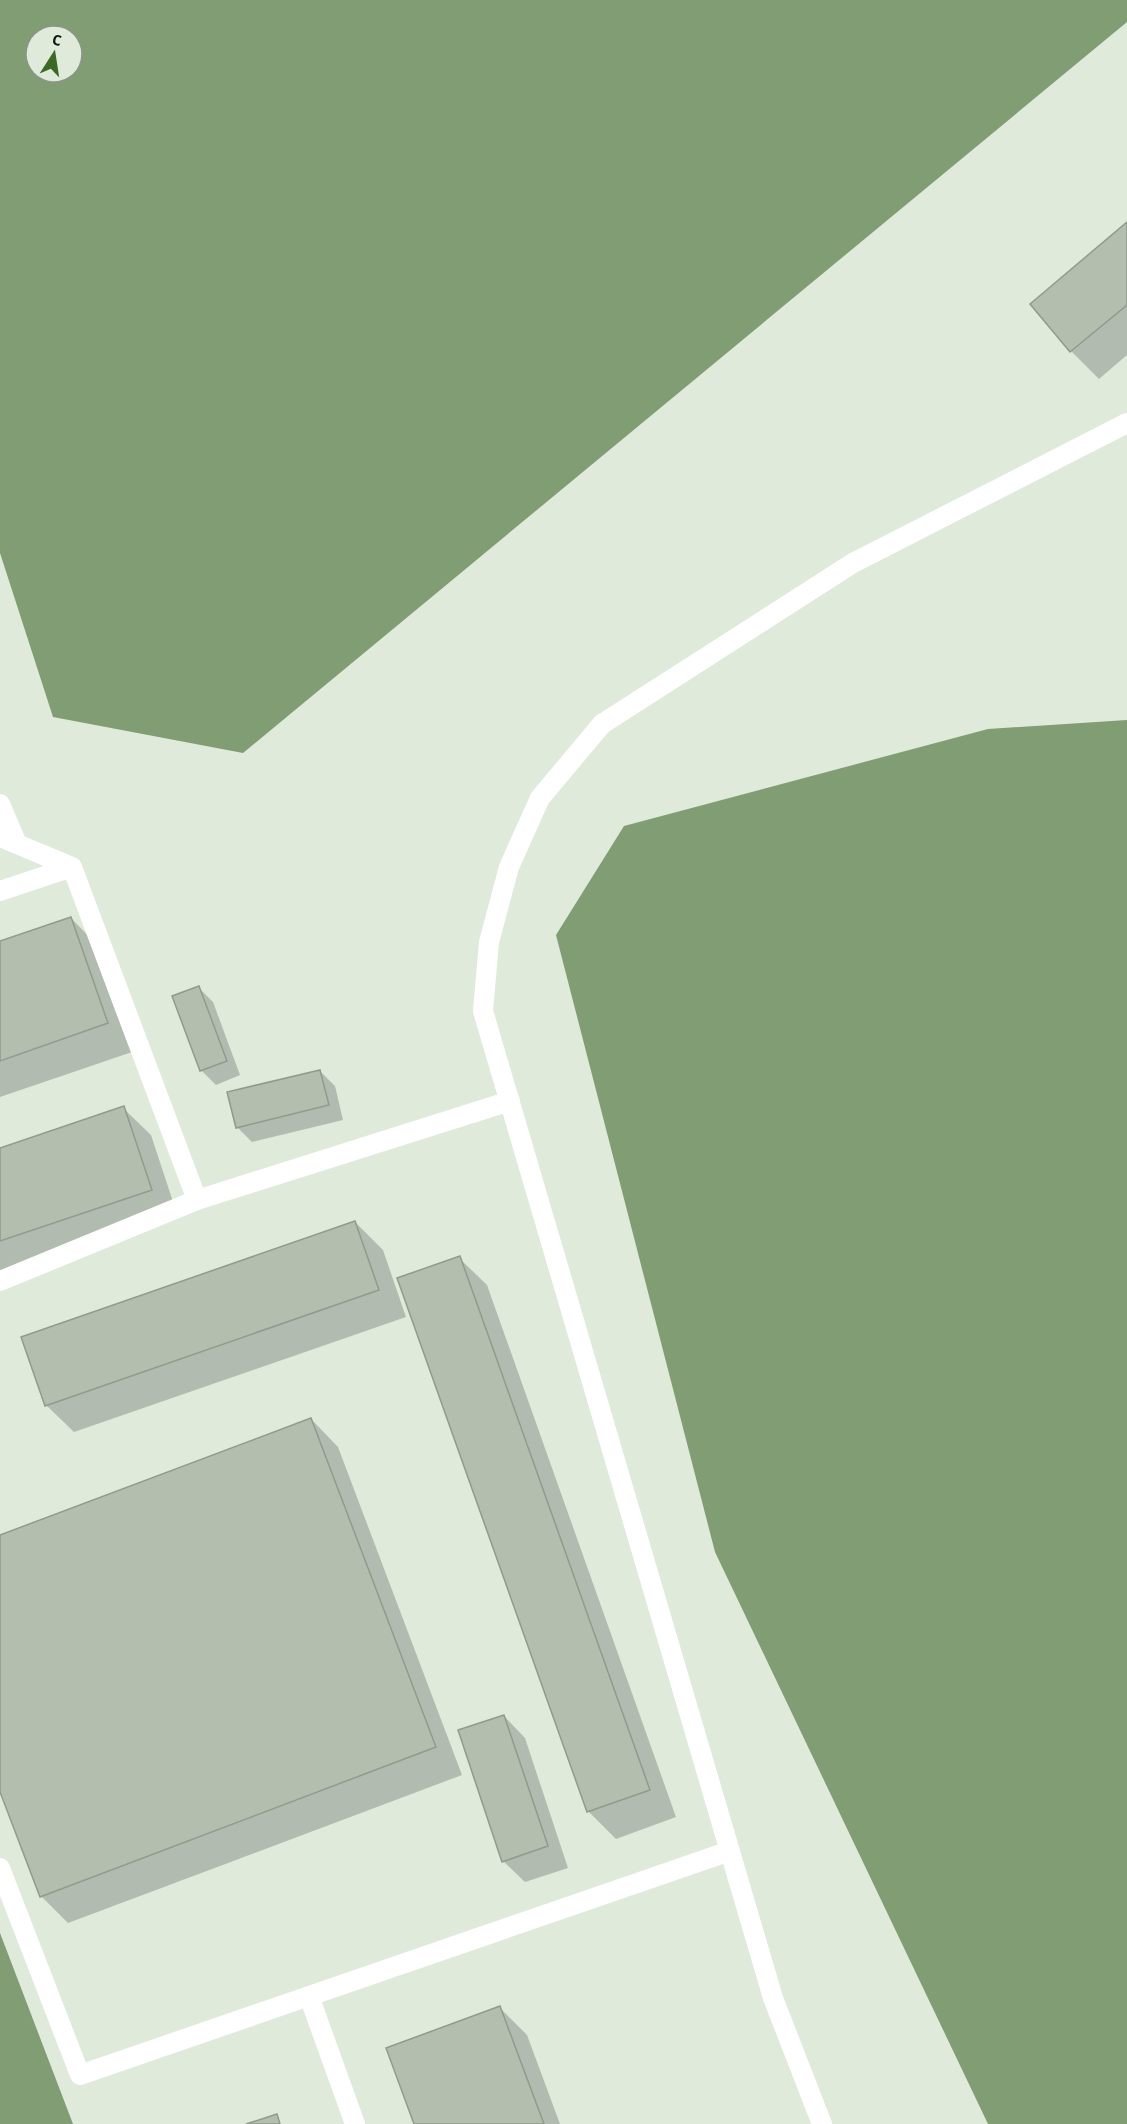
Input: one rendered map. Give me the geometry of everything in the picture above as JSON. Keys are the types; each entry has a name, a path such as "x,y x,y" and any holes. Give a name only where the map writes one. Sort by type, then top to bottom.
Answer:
{"lane":[{"path":"822,2124 773,1998 483,1011 489,942 509,867 540,798 602,724 853,563 1127,423"},
{"path":"0,804 8,841 72,867 197,1200"},
{"path":"0,891 72,867"},
{"path":"0,1281 197,1200 510,1101"},
{"path":"0,1868 80,2075 730,1851"},
{"path":"309,1996 355,2124"}],"shaded area":[{"path":"0,0 1127,0 1127,22 243,753 53,717 0,553"},
{"path":"1127,720 1127,2124 988,2124 715,1552 556,935 624,826 988,729"},
{"path":"0,1933 73,2124 0,2124"}],"building":[{"path":"1127,222 1127,305 1070,352 1030,304"},
{"path":"71,917 108,1023 0,1061 0,941"},
{"path":"199,986 227,1061 200,1071 172,996"},
{"path":"320,1070 329,1105 236,1128 227,1092"},
{"path":"124,1106 152,1190 0,1241 0,1148"},
{"path":"355,1221 379,1290 45,1406 21,1337"},
{"path":"460,1256 650,1790 587,1812 397,1278"},
{"path":"311,1418 436,1747 40,1897 0,1792 0,1535"},
{"path":"504,1715 548,1846 502,1862 458,1730"},
{"path":"500,2006 544,2124 414,2124 386,2048"},
{"path":"277,2114 280,2124 246,2124"}]}
